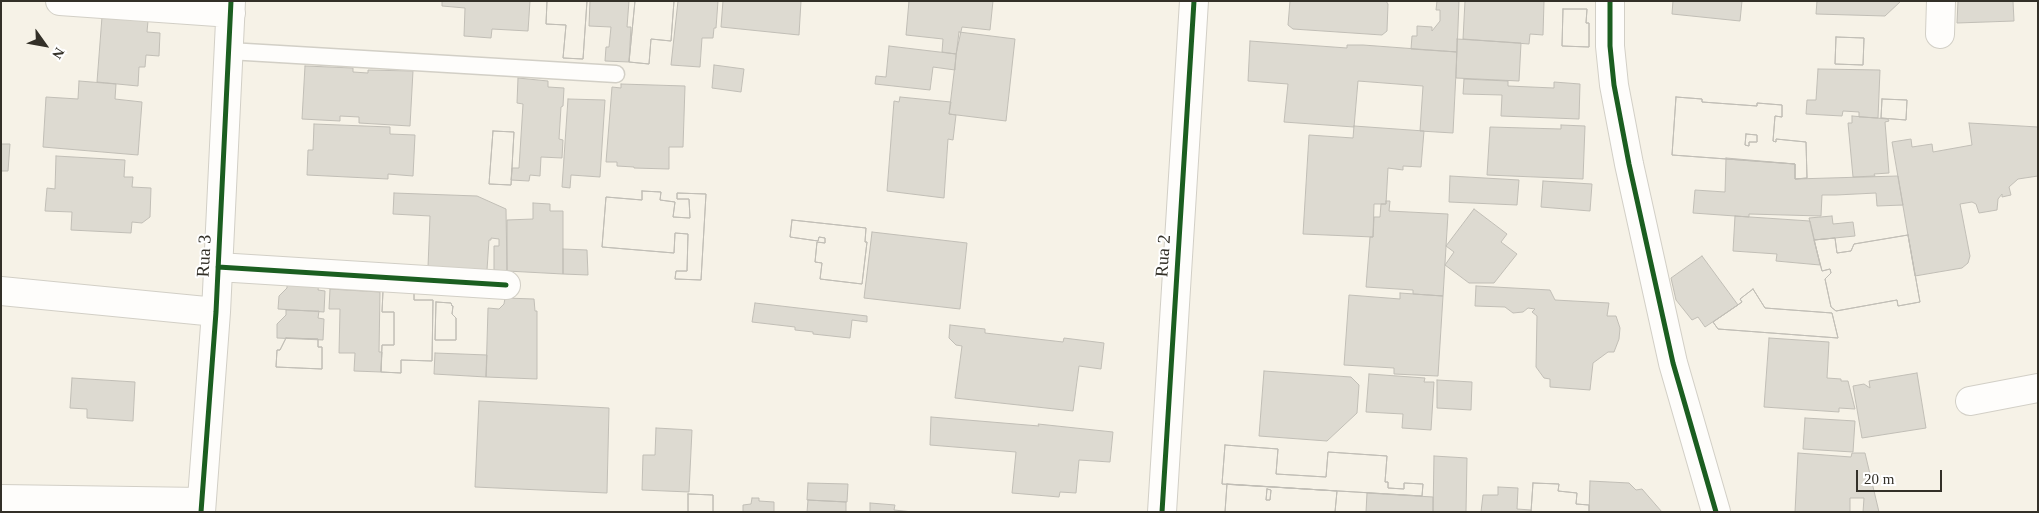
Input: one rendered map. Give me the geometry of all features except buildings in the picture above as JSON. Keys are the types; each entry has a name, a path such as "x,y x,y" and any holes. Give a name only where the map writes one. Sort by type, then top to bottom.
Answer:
{"street":[{"path":"60,1 231,7"},
{"name":"Rua 2","path":"1162,512 1194,1"},
{"path":"1610,1 1610,46 1614,85 1629,164 1673,363 1716,512"},
{"path":"1940,34 1941,1"},
{"name":"Rua 3","path":"201,507 216,312 231,7"},
{"path":"218,267 506,285"},
{"path":"1,291 216,312"},
{"path":"1970,402 2038,388"},
{"path":"1,500 201,507"}],"lane":[{"path":"229,51 616,74"}],"cycle path":[{"path":"201,512 216,312 231,1"},
{"path":"1162,512 1194,1"},
{"path":"1610,1 1610,46 1614,85 1629,164 1673,363 1716,512"},
{"path":"218,267 506,285"}]}
